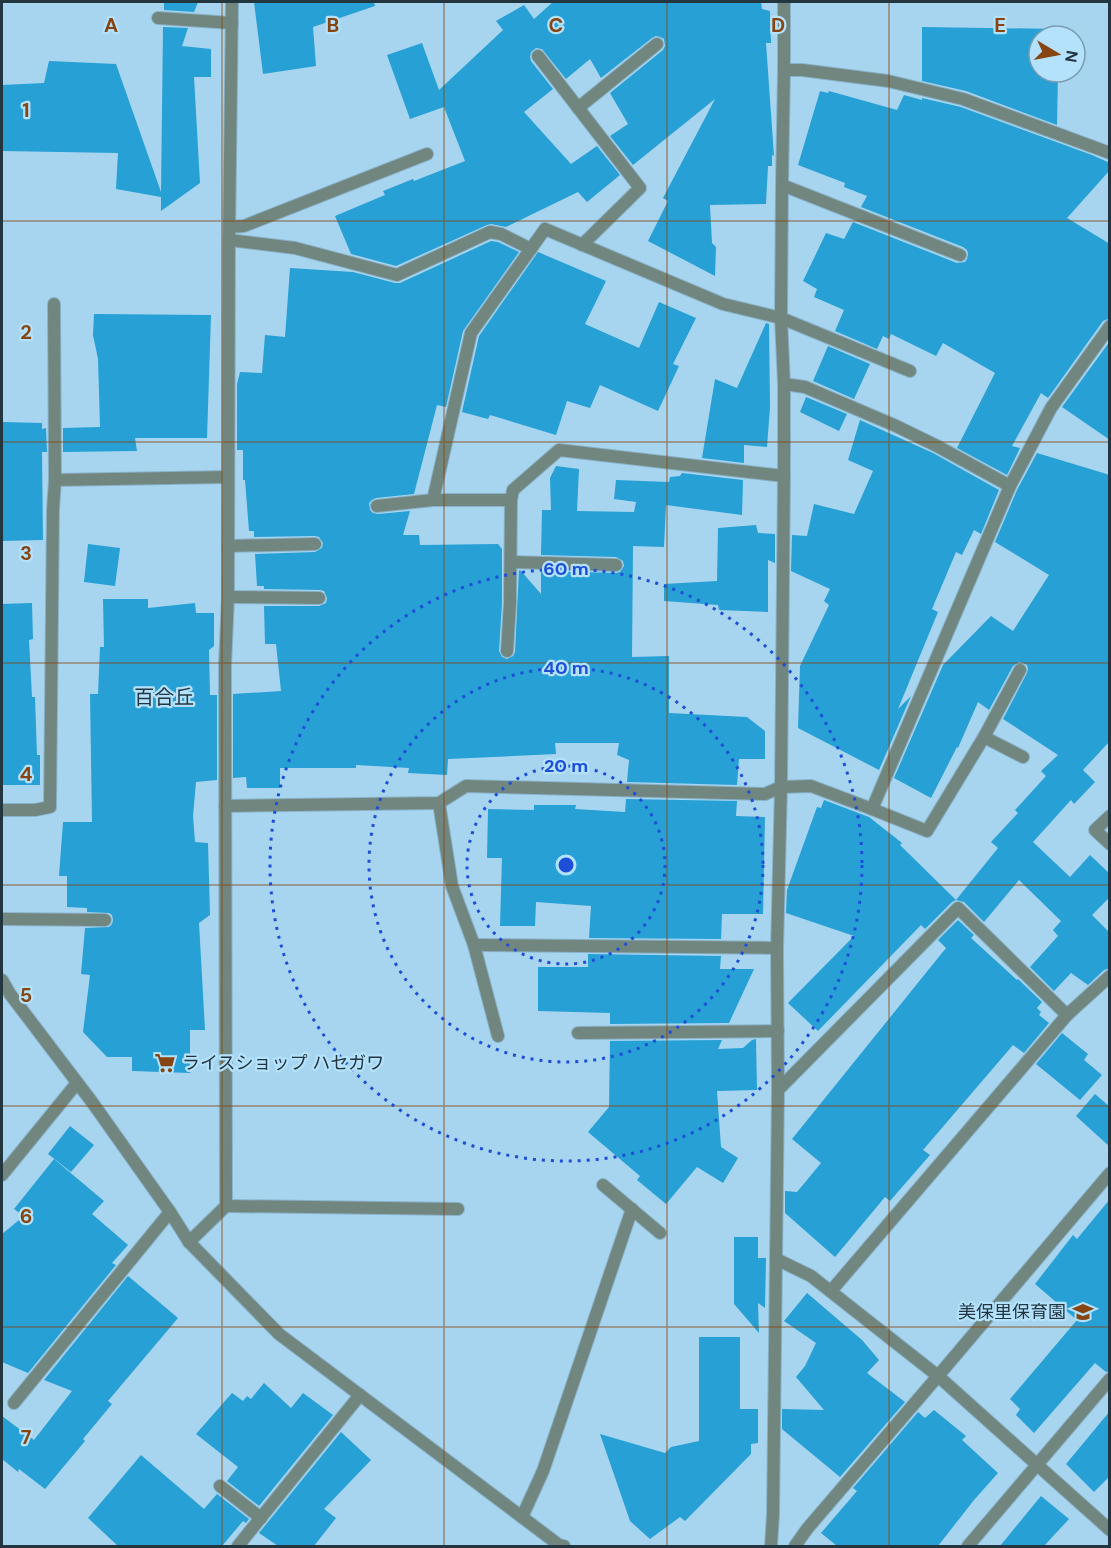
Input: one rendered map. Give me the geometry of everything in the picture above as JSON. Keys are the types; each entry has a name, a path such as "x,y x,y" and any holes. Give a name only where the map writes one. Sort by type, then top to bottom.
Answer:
{"street":[{"path":"226,1206 225,665 228,597 232,2"},
{"path":"771,1546 784,476 781,318 784,2"},
{"path":"158,18 232,23"},
{"path":"578,108 657,44"},
{"path":"538,56 640,188 582,245"},
{"path":"784,70 802,70 888,81 963,99 1110,153"},
{"path":"230,227 244,226 427,154"},
{"path":"782,185 960,255"},
{"path":"433,500 471,333 545,229 723,304 781,318 910,370"},
{"path":"229,240 295,248 397,275 490,232 501,234 531,249"},
{"path":"2,810 35,810 50,807 55,480 54,304"},
{"path":"872,809 1010,486 1051,408 1110,326"},
{"path":"784,384 805,387 896,426 1010,486"},
{"path":"507,651 513,490 559,450 784,476"},
{"path":"55,480 228,477"},
{"path":"377,506 433,500 511,500"},
{"path":"228,546 315,544"},
{"path":"511,562 616,565"},
{"path":"228,597 319,598"},
{"path":"225,806 439,803 465,786 765,794 781,787 811,786 927,831 984,737 1020,670"},
{"path":"984,737 1023,757"},
{"path":"439,803 452,886 474,945 498,1036"},
{"path":"1110,816 1095,830 1110,844"},
{"path":"778,1090 958,908 1067,1015"},
{"path":"2,919 105,920"},
{"path":"474,945 777,948"},
{"path":"831,1292 1067,1015 1110,976"},
{"path":"2,980 170,1212 189,1242 279,1334 559,1545 564,1546"},
{"path":"578,1033 778,1031"},
{"path":"2,1175 77,1083"},
{"path":"795,1546 807,1529 1110,1173"},
{"path":"603,1185 660,1233"},
{"path":"189,1242 226,1206 458,1209"},
{"path":"522,1517 543,1471 632,1209"},
{"path":"14,1403 170,1212"},
{"path":"776,1259 811,1276 938,1376 1110,1530"},
{"path":"968,1546 1110,1379"},
{"path":"238,1546 360,1395"},
{"path":"220,1486 261,1518"}],"building":[{"path":"164,2 198,2 194,12 164,10"},
{"path":"254,2 374,2 375,6 313,27 316,66 263,74"},
{"path":"553,2 761,2 762,9 770,11 771,43 766,43 774,156 772,155 772,166 768,166 766,204 710,205 712,243 716,247 715,276 648,241 668,201 663,198 715,99 633,165 610,136 628,124 610,93 663,50 664,39 656,36 601,78 590,59 566,79 542,49 536,48 531,52 531,61 553,89 524,112 571,164 597,146 620,175 587,202 578,192 506,227 487,225 396,266 351,254 335,216 385,195 383,191 465,161 444,107 410,119 387,55 422,43 439,90 503,30 496,21 524,5 534,19"},
{"path":"163,27 188,28 182,46 211,49 211,77 194,77 200,183 161,211 161,197 116,189 118,153 2,151 2,85 44,83 49,61 116,64 161,192"},
{"path":"922,27 1027,29 1027,84 1058,84 1057,125 966,91 922,81"},
{"path":"820,91 828,93 829,91 897,110 904,95 961,107 1110,163 1110,170 1067,218 1110,244 1110,318 1103,321 1048,398 1041,393 1012,446 1020,448 1007,475 957,448 995,373 943,343 936,356 891,334 889,339 883,336 877,349 835,331 844,310 814,297 817,289 803,281 826,233 844,239 853,222 957,263 965,262 968,254 963,247 861,207 867,196 844,187 845,183 798,165"},
{"path":"491,241 519,252 463,331 446,407 437,405 414,494 376,498 369,503 370,510 378,514 410,511 403,535 419,535 420,545 498,544 502,549 499,651 502,657 507,659 515,652 519,570 541,594 541,571 616,573 620,572 624,566 623,561 616,557 541,555 542,510 551,510 550,478 556,466 579,469 577,511 634,512 636,502 614,499 616,480 669,482 670,477 680,476 682,473 743,480 742,515 666,505 664,547 633,546 632,657 669,656 669,713 747,717 765,731 765,759 739,759 737,785 627,782 629,760 617,755 619,743 555,743 556,754 448,759 447,775 408,773 409,768 356,765 356,768 280,768 280,788 247,788 246,777 233,778 233,694 281,691 276,644 265,644 264,606 319,606 326,603 327,598 324,591 320,590 264,589 264,586 257,586 255,554 315,552 322,548 323,543 319,537 315,536 254,537 254,531 249,531 245,480 243,480 243,450 237,450 237,384 240,372 262,373 265,335 285,337 290,268 353,272 400,283"},
{"path":"538,252 606,281 585,324 639,348 659,302 696,318 673,364 679,366 658,411 600,385 590,408 567,401 556,435 490,415 488,419 462,412 479,336"},
{"path":"94,314 211,315 207,438 135,438 137,451 63,452 63,428 100,427 98,359 93,335"},
{"path":"766,323 769,324 770,407 767,447 744,445 744,463 702,458 715,379 737,388"},
{"path":"1110,341 1110,440 1062,407"},
{"path":"828,346 870,364 854,399 813,381"},
{"path":"806,397 847,414 839,431 800,412"},
{"path":"860,420 933,453 999,490 981,534 974,530 962,555 956,552 932,609 938,612 898,709 911,696 879,770 798,728 800,666 829,605 824,601 830,589 791,571 792,535 807,536 814,504 854,514 873,471 848,460"},
{"path":"2,422 42,423 42,429 46,428 47,452 42,452 43,540 2,541"},
{"path":"1037,453 1110,475 1110,741 1083,770 1095,782 1074,804 1071,800 1033,842 1070,877 1090,855 1110,874 1110,897 1092,915 1110,933 1110,968 1104,970 1088,985 1071,973 1054,991 1030,967 1058,936 1053,930 1061,921 1019,880 984,922 964,902 956,900 998,848 991,842 1018,813 1015,810 1046,776 1041,771 1058,755 1003,719 1027,673 1027,665 1019,662 1013,666 989,710 978,702 958,748 931,798 894,778 943,665 991,616 1013,631 1049,575 995,542 1017,490"},
{"path":"756,525 758,533 775,534 775,563 768,560 768,612 719,610 718,605 664,601 664,584 717,581 718,528"},
{"path":"88,544 120,548 115,586 84,582"},
{"path":"103,599 148,599 148,608 195,603 196,613 214,613 214,646 209,650 210,695 217,695 217,780 196,782 193,816 195,842 208,843 210,915 199,923 205,1030 190,1030 190,1073 132,1071 132,1057 107,1057 83,1032 90,975 81,974 85,928 109,927 113,920 109,913 87,912 87,908 67,907 67,876 59,876 63,822 92,822 90,694 98,694 100,647 104,647"},
{"path":"32,603 33,639 29,640 32,697 35,697 37,755 40,755 40,785 2,785 2,604"},
{"path":"626,799 737,801 736,816 765,817 763,914 722,914 721,939 589,938 591,906 536,902 535,926 500,926 502,858 487,858 488,809 534,810 534,805 576,805 575,809 625,812"},
{"path":"824,800 869,817 902,843 900,845 956,900 925,929 921,925 818,1031 788,1003 854,936 786,913 787,890 817,807 821,808"},
{"path":"958,920 974,935 971,938 1042,1002 1037,1008 1041,1012 1039,1015 1049,1023 1024,1053 1013,1045 923,1150 930,1155 890,1201 885,1197 835,1257 785,1213 785,1191 797,1192 821,1163 792,1139 946,948 938,940"},
{"path":"588,954 721,956 720,969 754,969 729,1023 610,1024 610,1013 538,1011 538,967 588,967"},
{"path":"1062,1033 1088,1054 1084,1060 1102,1075 1080,1100 1036,1064"},
{"path":"756,1039 757,1090 717,1091 721,1147 738,1158 723,1183 697,1167 666,1204 637,1180 640,1176 588,1132 609,1107 610,1041 722,1040 718,1049 743,1048"},
{"path":"1095,1094 1110,1107 1110,1147 1076,1116"},
{"path":"70,1126 94,1145 71,1172 48,1154"},
{"path":"54,1159 104,1201 92,1214 128,1245 112,1263 116,1265 28,1373 2,1362 2,1234 24,1216 14,1209"},
{"path":"1110,1199 1110,1371 1106,1372 1095,1363 1034,1433 1016,1415 1020,1409 1010,1399 1077,1320 1035,1284 1073,1235 1077,1239"},
{"path":"734,1237 758,1237 758,1258 766,1258 765,1308 758,1303 759,1333 734,1304"},
{"path":"128,1276 178,1318 108,1401 112,1404 45,1489 2,1459 2,1416 34,1440 72,1391 44,1380"},
{"path":"807,1293 862,1340 879,1360 867,1373 905,1402 840,1477 782,1429 782,1409 824,1410 796,1377 805,1366 816,1343 784,1321"},
{"path":"699,1337 740,1337 740,1409 758,1409 758,1443 751,1444 751,1454 685,1521 680,1517 650,1539 630,1521 600,1434 665,1453 671,1447 699,1441"},
{"path":"264,1383 291,1408 303,1393 333,1415 259,1506 227,1481 238,1467 196,1434 232,1393 243,1401 247,1396 251,1399"},
{"path":"934,1410 966,1436 962,1440 998,1473 938,1546 837,1546 821,1533 857,1491 853,1488 918,1412 925,1418"},
{"path":"1110,1411 1110,1476 1094,1492 1066,1464"},
{"path":"341,1432 371,1460 324,1509 336,1518 314,1546 278,1546 259,1533"},
{"path":"141,1455 204,1509 217,1494 249,1519 246,1523 243,1521 222,1546 118,1546 88,1518"},
{"path":"1041,1496 1069,1519 1044,1546 1000,1546"}],"place":[{"name":"ライスショップ ハセガワ","path":"165,1063"},
{"name":"美保里保育園","path":"1083,1312"}],"district":[{"name":"百合丘","path":"164,697"}]}
